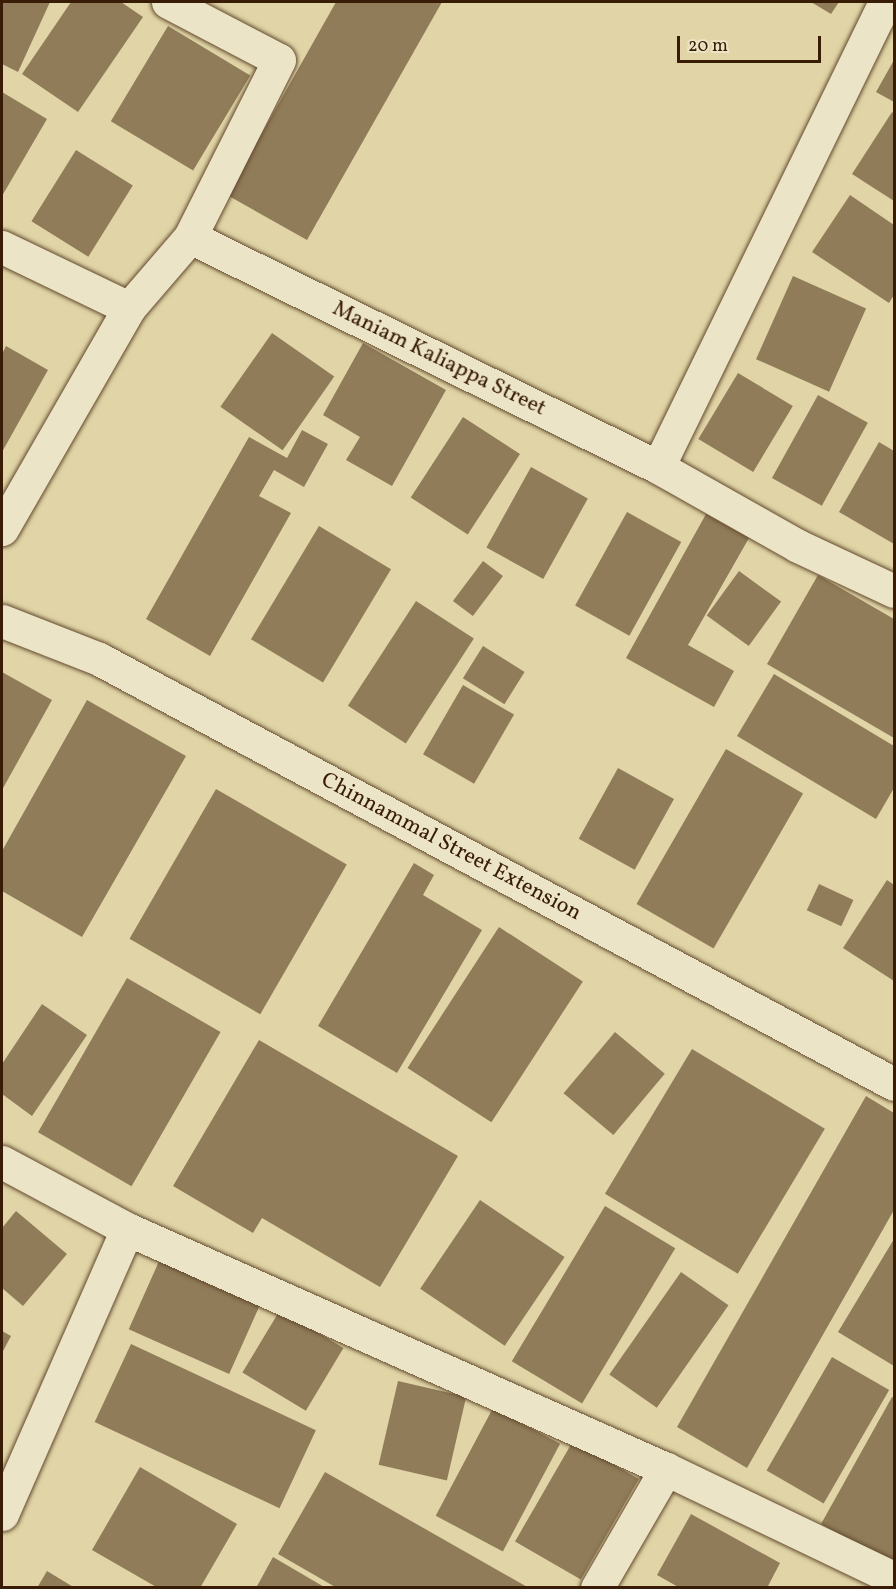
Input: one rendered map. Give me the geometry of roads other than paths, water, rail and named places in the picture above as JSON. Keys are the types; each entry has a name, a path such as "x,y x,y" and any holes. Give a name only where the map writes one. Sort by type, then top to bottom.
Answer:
{"street":[{"path":"2,530 129,308 190,237 279,60 168,2"},
{"path":"658,467 885,2"},
{"name":"Maniam Kaliappa Street","path":"190,237 658,467 798,546 894,591"},
{"path":"2,247 129,308"},
{"name":"Chinnammal Street Extension","path":"2,621 99,659 894,1084"},
{"path":"2,1162 127,1229 666,1469 894,1578"},
{"path":"2,1514 127,1229"},
{"path":"597,1587 666,1469"}]}
